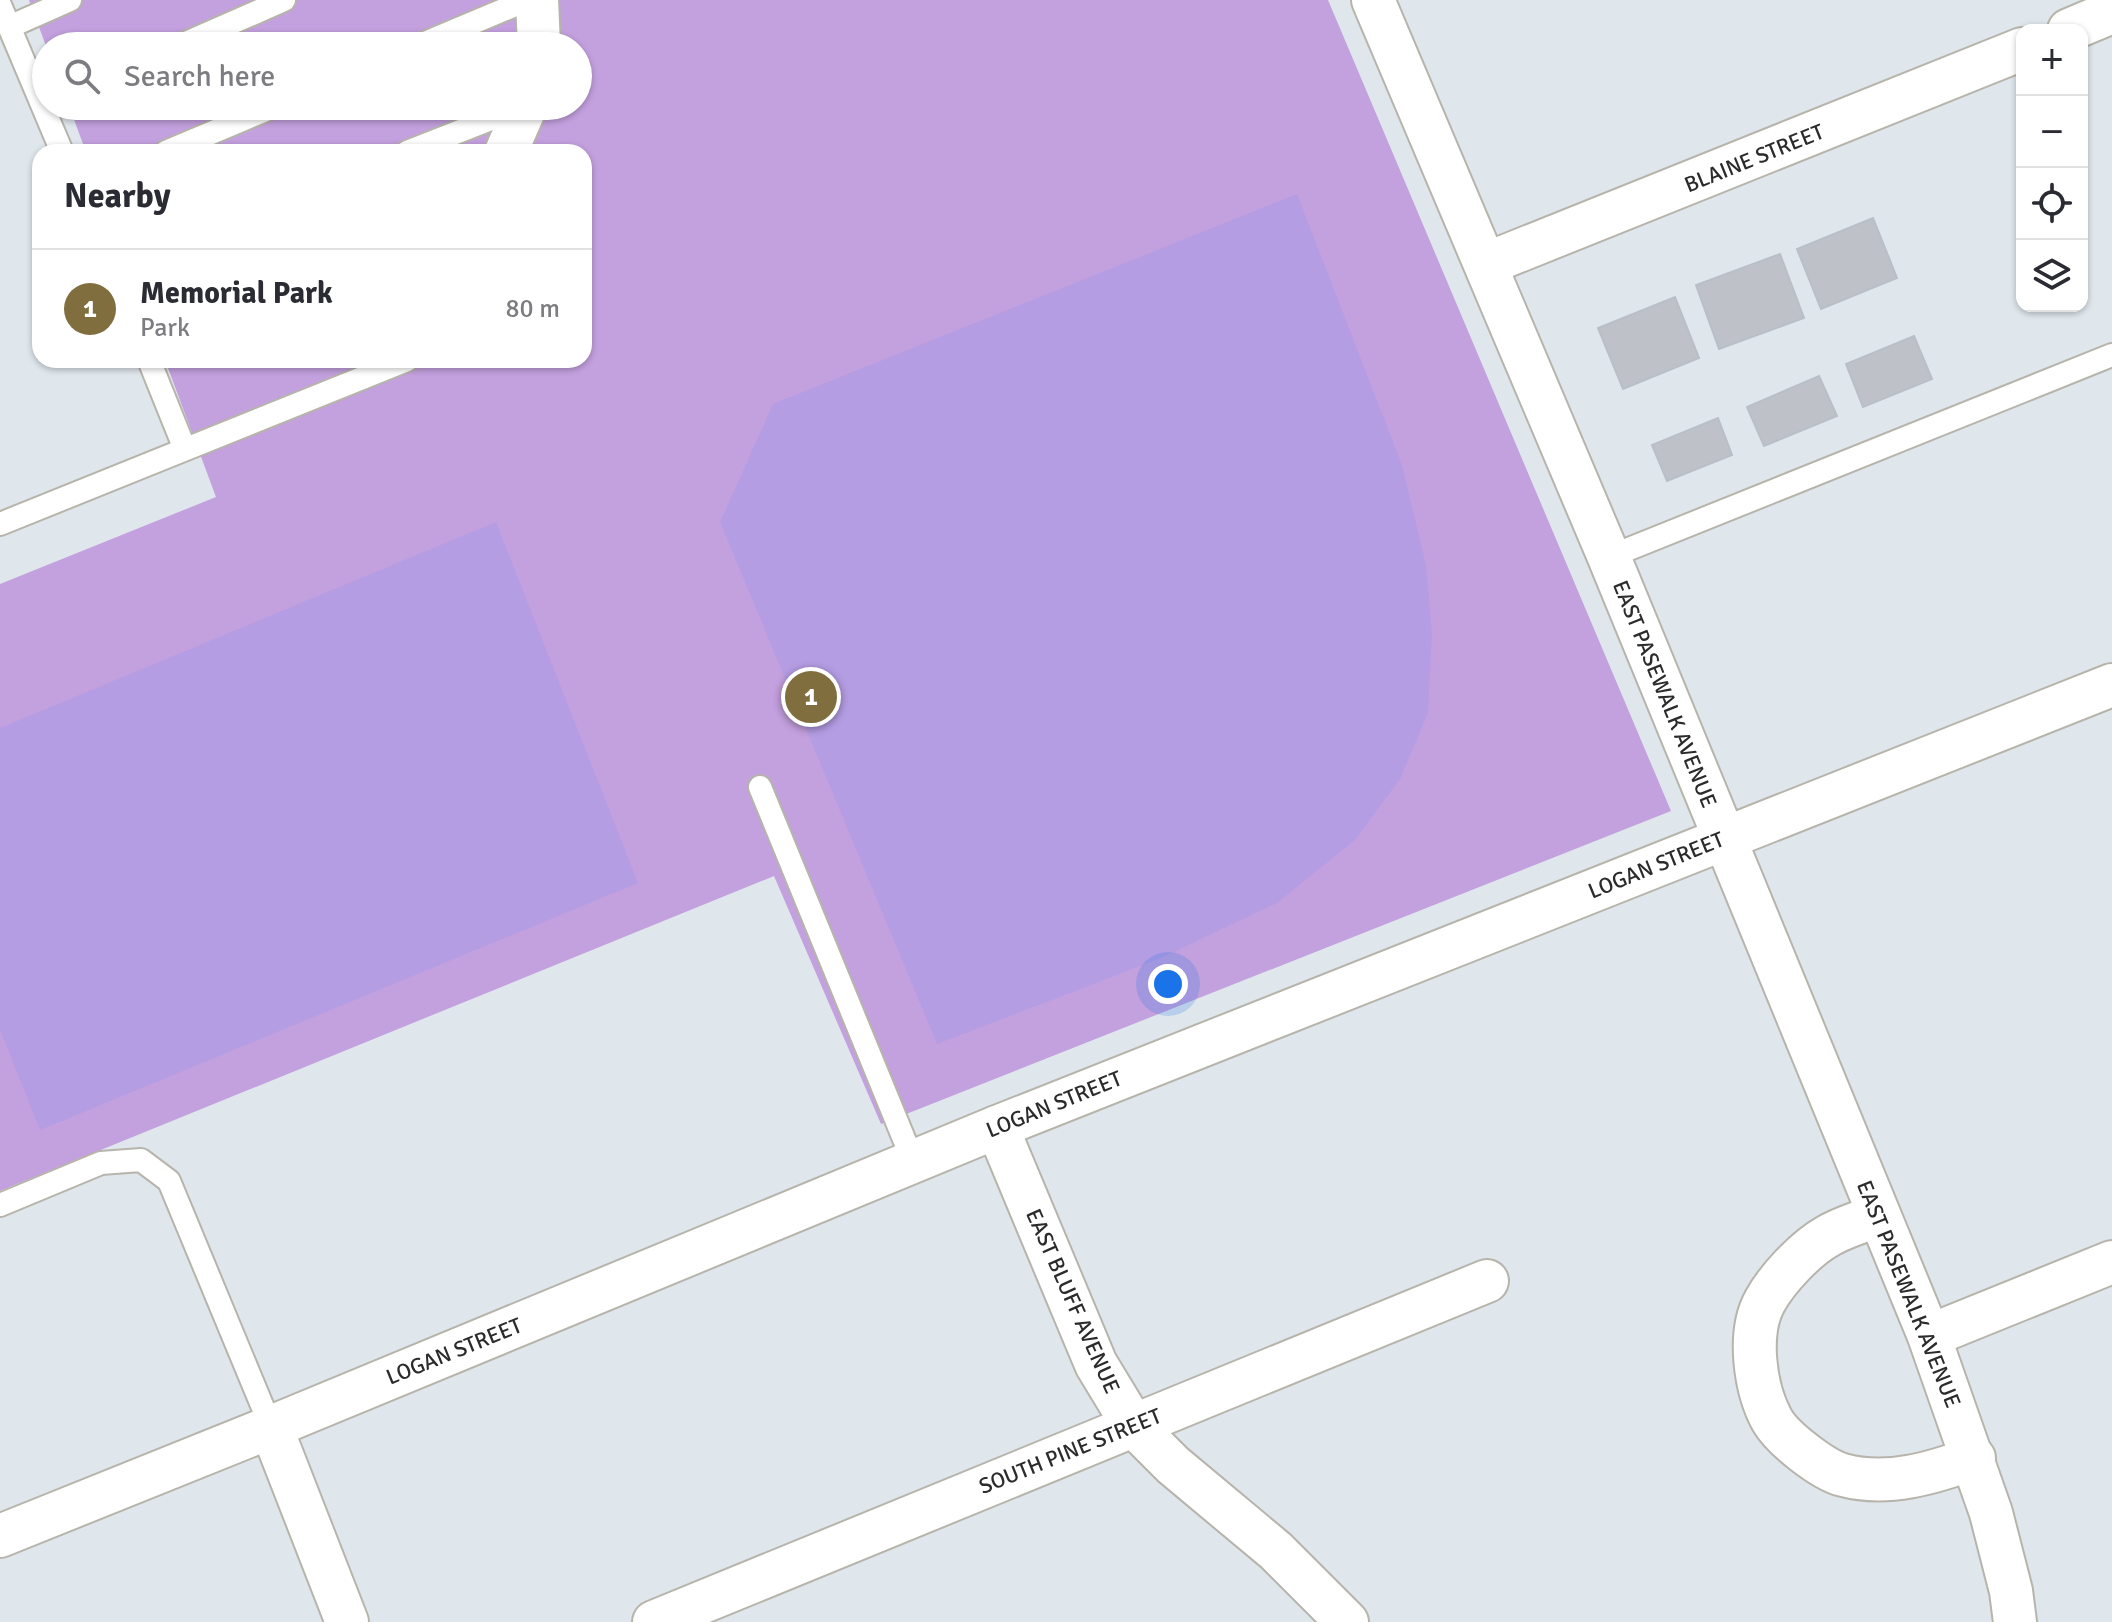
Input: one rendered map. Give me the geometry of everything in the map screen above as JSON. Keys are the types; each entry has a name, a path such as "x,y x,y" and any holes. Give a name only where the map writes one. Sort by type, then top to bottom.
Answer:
{"street":[{"path":"537,0 538,32"},
{"name":"EAST PASEWALK AVENUE","path":"1373,0 1609,557 1929,1336 1974,1458 1995,1526 2011,1591 2015,1622"},
{"path":"2083,24 2112,12"},
{"name":"BLAINE STREET","path":"1486,264 2016,51"},
{"path":"509,144 520,120"},
{"name":"LOGAN STREET","path":"0,1536 997,1127 2112,685"},
{"name":"EAST BLUFF AVENUE","path":"997,1127 1096,1364 1133,1425 1173,1465 1276,1551 1347,1622"},
{"path":"1878,1215 1826,1237 1785,1272 1763,1303 1755,1335 1759,1383 1773,1421 1802,1452 1841,1475 1888,1480 1937,1472 1974,1458"},
{"path":"1929,1336 2112,1262"},
{"name":"SOUTH PINE STREET","path":"654,1622 1487,1281"},
{"path":"271,1427 347,1622"}],"lane":[{"path":"9,27 70,0"},
{"path":"211,32 284,0"},
{"path":"451,32 527,0"},
{"path":"0,5 32,78"},
{"path":"50,120 59,144"},
{"path":"185,144 242,120"},
{"path":"428,144 490,120"},
{"path":"1609,557 2112,355"},
{"path":"152,368 184,447"},
{"path":"0,524 184,447 386,368"},
{"path":"760,787 913,1161"},
{"path":"0,1205 101,1163 141,1160 169,1181 271,1427"}],"shaded area":[{"path":"29,0 1328,0 1671,811 881,1124 774,876 0,1191 0,584 216,497 168,368 592,368 592,144 83,144 74,120 592,120 592,32 41,32"},
{"path":"1297,194 1402,465 1426,565 1432,633 1428,713 1400,779 1355,840 1277,903 1161,958 937,1044 720,522 773,404"},
{"path":"496,522 638,883 40,1130 0,1030 0,728"}],"building":[{"path":"1873,218 1897,278 1821,309 1797,249"},
{"path":"1780,254 1804,318 1719,349 1696,285"},
{"path":"1675,297 1699,358 1623,389 1598,328"},
{"path":"1914,336 1932,379 1863,407 1846,364"},
{"path":"1819,376 1837,416 1764,446 1747,407"},
{"path":"1718,418 1732,455 1667,481 1652,445"}],"place":[{"name":"Memorial Park","path":"811,697"}]}
